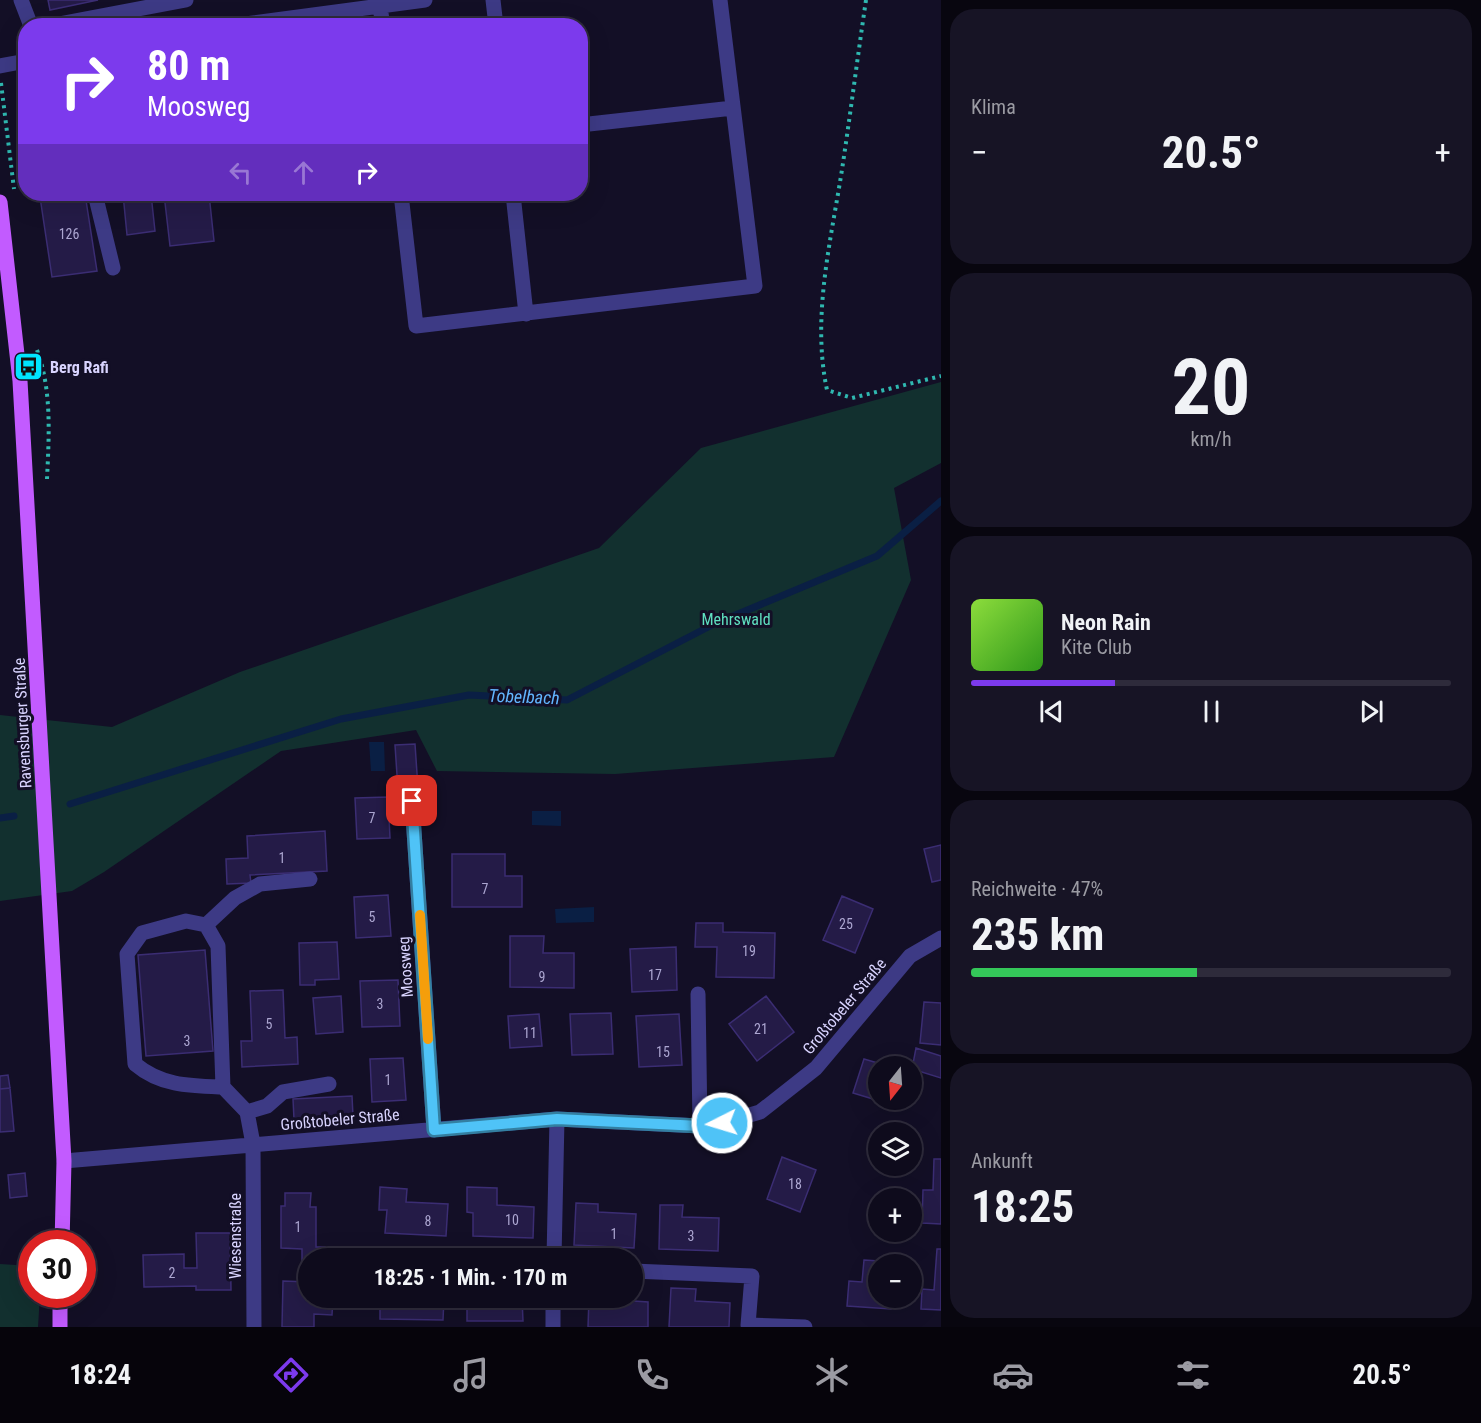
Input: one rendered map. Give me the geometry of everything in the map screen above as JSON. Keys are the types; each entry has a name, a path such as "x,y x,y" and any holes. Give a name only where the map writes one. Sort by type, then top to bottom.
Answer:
{"main road":[{"name":"Ravensburger Straße","path":"0,202 20,381 64,1161 62,1230"},
{"path":"60,1308 60,1327"}],"street":[{"path":"21,0 28,18"},
{"path":"90,18 186,0"},
{"path":"294,18 425,0"},
{"path":"493,0 495,18"},
{"path":"402,201 416,326 755,286 720,0"},
{"path":"380,7 382,18"},
{"path":"0,66 18,63"},
{"path":"588,124 733,108"},
{"path":"97,201 113,268"},
{"path":"514,201 526,314"},
{"name":"Moosweg","path":"412,801 434,1130"},
{"path":"206,925 235,898 260,884 310,879"},
{"path":"223,1087 174,1085 147,1074 135,1064 127,954 142,933 186,921 206,925 218,946 223,1087 247,1112 267,1106 283,1092 329,1084"},
{"name":"Großtobeler Straße","path":"64,1161 557,1119 700,1126 722,1123 760,1112 816,1068 910,956 941,938"},
{"path":"698,994 700,1126"},
{"name":"Wiesenstraße","path":"247,1112 253,1144 254,1327"},
{"path":"554,1248 557,1119"},
{"path":"643,1271 752,1276 748,1325 805,1327"},
{"path":"553,1327 554,1308"}],"path":[{"path":"866,0 843,164 827,254 822,363 827,390 852,398 941,376"}],"green space":[{"name":"Mehrswald","path":"941,382 941,463 894,488 911,580 834,757 615,774 437,771 416,730 281,751 104,872 72,891 0,901 0,715 112,727 240,672 599,548 701,448"},
{"path":"0,1264 18,1265 18,1308 39,1308 38,1327 0,1327"}],"water":[{"path":"369,742 384,742 385,771 371,771"},
{"path":"532,811 561,811 561,826 532,825"},
{"path":"594,907 594,922 556,923 555,909"}],"building":[{"path":"48,0 98,0 50,10"},
{"path":"41,201 86,201 97,271 52,277"},
{"path":"124,201 152,201 155,231 127,235"},
{"path":"165,201 210,201 214,241 170,246"},
{"path":"415,744 418,788 398,790 395,745"},
{"path":"388,797 390,838 357,839 355,798"},
{"path":"325,831 327,871 250,875 251,883 227,884 226,859 248,858 247,836"},
{"path":"941,845 941,880 932,882 924,849"},
{"path":"452,854 505,854 505,876 522,876 522,907 452,907"},
{"path":"388,895 391,936 356,938 354,897"},
{"path":"842,896 873,909 855,953 823,940"},
{"path":"696,923 723,923 723,932 775,933 774,978 716,977 717,947 695,947"},
{"path":"510,936 544,936 543,953 574,953 574,988 510,987"},
{"path":"337,942 339,979 315,980 315,985 300,985 299,943"},
{"path":"676,947 677,990 632,992 630,949"},
{"path":"205,950 213,1051 146,1056 138,955"},
{"path":"398,980 400,1026 362,1027 360,981"},
{"path":"283,990 285,1038 297,1037 298,1064 242,1067 241,1041 252,1041 250,991"},
{"path":"341,996 343,1032 316,1034 313,998"},
{"path":"766,996 794,1032 757,1061 729,1024"},
{"path":"924,1002 941,1003 941,1045 920,1043"},
{"path":"611,1013 613,1054 572,1055 570,1014"},
{"path":"539,1014 542,1046 510,1048 508,1016"},
{"path":"679,1014 682,1065 639,1067 636,1016"},
{"path":"916,1048 941,1056 941,1078 922,1072 922,1056 914,1056"},
{"path":"403,1058 406,1100 372,1102 370,1059"},
{"path":"864,1059 868,1060 868,1098 853,1093"},
{"path":"8,1075 10,1088 0,1089 0,1076"},
{"path":"10,1088 14,1131 0,1132 0,1089"},
{"path":"352,1096 353,1116 294,1119 293,1099"},
{"path":"782,1157 816,1170 800,1212 767,1199"},
{"path":"934,1159 941,1159 941,1224 922,1223 923,1190 933,1190"},
{"path":"25,1173 27,1196 10,1198 8,1175"},
{"path":"380,1187 407,1189 406,1202 448,1204 446,1236 385,1233 387,1210 379,1210"},
{"path":"467,1187 497,1188 497,1205 534,1207 533,1238 473,1236 473,1213 467,1212"},
{"path":"285,1193 311,1193 310,1207 316,1207 316,1247 325,1248 281,1248 281,1206 285,1206"},
{"path":"576,1203 598,1204 598,1212 636,1214 634,1248 574,1245"},
{"path":"660,1205 683,1205 682,1217 719,1218 718,1251 659,1249"},
{"path":"196,1233 230,1233 231,1290 196,1290 196,1286 144,1287 143,1255 184,1254 184,1268 197,1268"},
{"path":"937,1249 941,1249 941,1310 921,1309 922,1289 934,1290"},
{"path":"864,1260 868,1260 868,1307 847,1306 849,1281 862,1282"},
{"path":"283,1281 298,1282 298,1308 332,1308 332,1315 314,1314 314,1327 282,1327"},
{"path":"671,1288 696,1289 695,1301 730,1303 729,1327 669,1327"},
{"path":"643,1302 648,1302 648,1327 588,1327 589,1308 643,1308"},
{"path":"380,1308 444,1308 443,1320 380,1319"},
{"path":"467,1308 522,1308 523,1321 467,1321"}],"waterway":[{"name":"Tobelbach","path":"70,804 341,719 469,695 567,700 714,624 877,556 941,501"},
{"name":"Tobelbach","path":"0,818 14,816"}],"slow traffic":[{"path":"420,915 428,1039"}],"place":[{"name":"Berg Rafi","path":"29,367"}],"route":[{"path":"412,801 434,1130 557,1119 700,1126 722,1123"}]}
